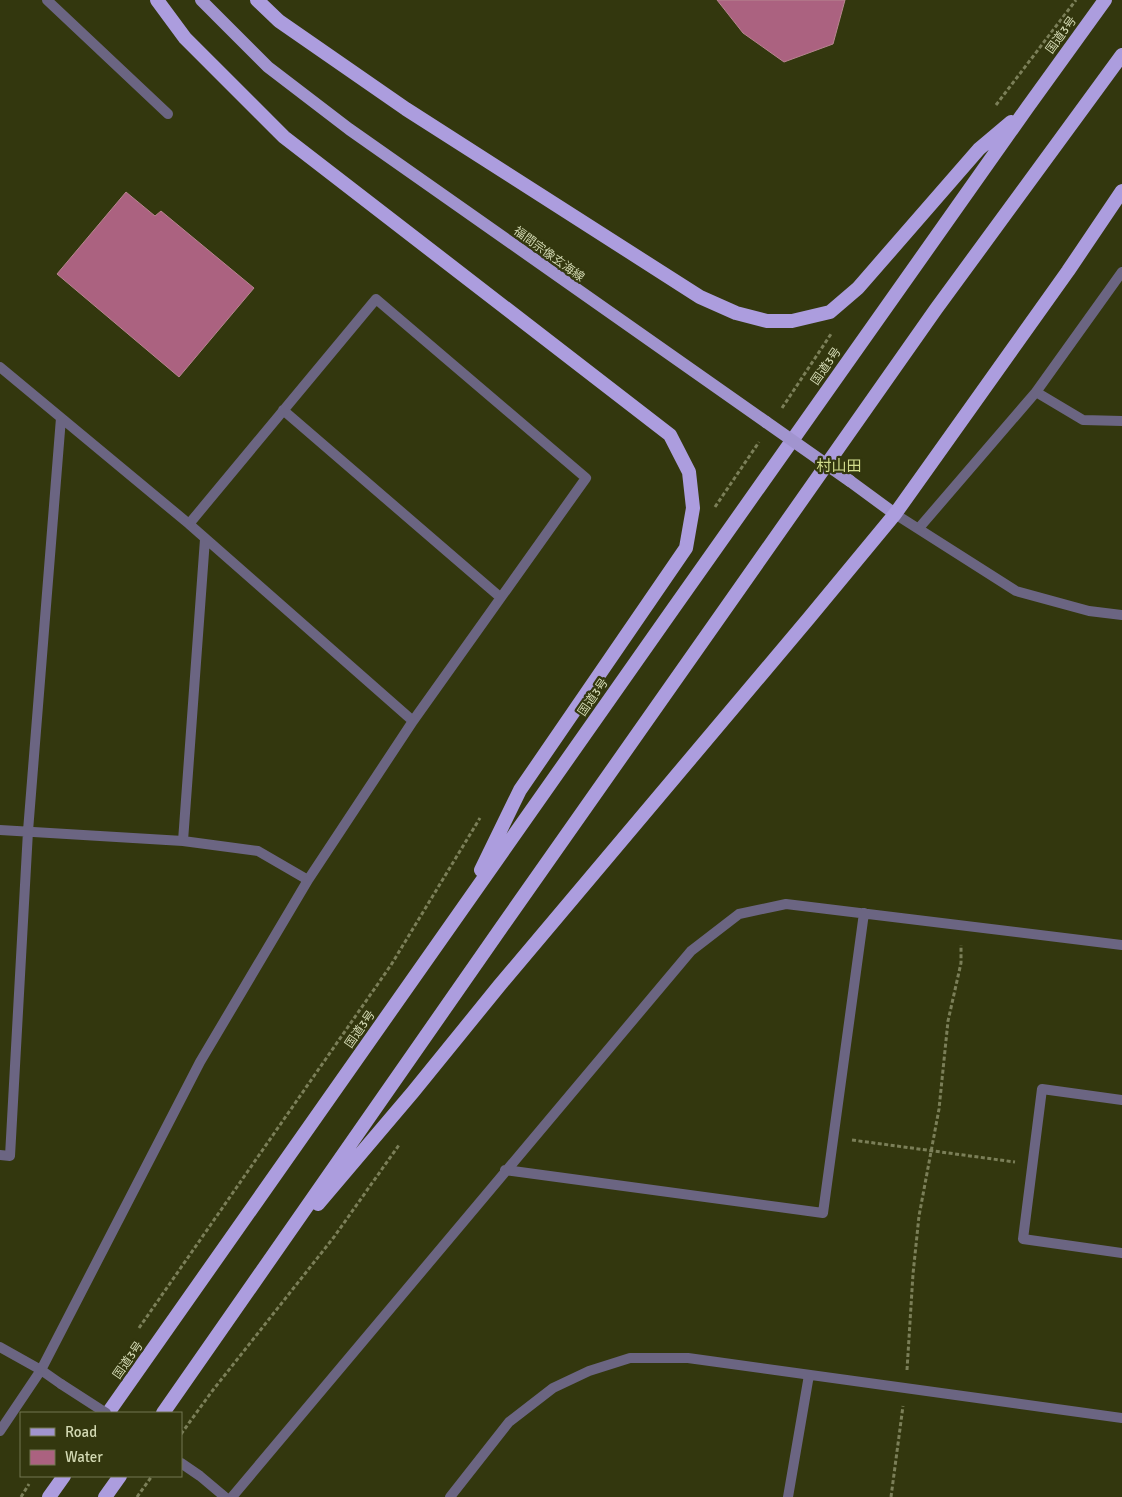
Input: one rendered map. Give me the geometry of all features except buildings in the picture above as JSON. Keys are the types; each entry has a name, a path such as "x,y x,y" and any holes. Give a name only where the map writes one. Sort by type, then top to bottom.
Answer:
{"highway":[{"path":"158,0 185,38 284,137 670,435 689,472 693,508 686,548 520,790 464,907"},
{"path":"257,0 279,21 406,109 700,297 736,312 767,321 792,321 830,312 858,288 979,149 1027,108"},
{"name":"国道3号","path":"108,1412 1105,0"},
{"path":"164,1412 936,309 1122,55"},
{"path":"264,1267 413,1092 498,986 803,625 894,514 1068,271 1122,191"},
{"path":"49,1497 63,1477"},
{"path":"105,1497 119,1477"}],"main road":[{"name":"福間宗像玄海線","path":"201,0 268,68 348,129 850,481 894,514"}],"street":[{"path":"47,0 168,114"},
{"path":"919,528 1036,392 1122,272"},
{"path":"0,1430 41,1370 200,1062 308,880 413,721 586,478 376,299 189,524"},
{"path":"0,367 189,524 413,721"},
{"path":"1036,392 1083,420 1122,421"},
{"path":"283,410 500,597"},
{"path":"0,1155 10,1156 28,831 61,418"},
{"path":"894,514 919,528 1016,591 1089,611 1122,615"},
{"path":"183,840 205,539"},
{"path":"0,830 183,840 258,851 308,880"},
{"path":"232,1497 691,951 739,914 786,904 1122,945"},
{"path":"505,1170 823,1213 864,913"},
{"path":"1122,1100 1042,1089 1024,1240 1122,1253"},
{"path":"0,1347 41,1370 105,1412"},
{"path":"450,1497 509,1422 553,1388 589,1371 630,1358 688,1358 1122,1418"},
{"path":"788,1497 809,1375"},
{"path":"182,1464 225,1497"}],"path":[{"path":"995,106 1076,0"},
{"path":"891,1497 900,1420 906,1389 912,1274 919,1216 939,1109 948,1021 960,963 961,925"},
{"path":"834,1138 1033,1164"},
{"path":"137,1497 151,1477"}],"water":[{"path":"717,0 845,0 833,44 784,62 743,33"},
{"path":"126,192 155,216 161,211 254,288 179,377 57,274"}],"district":[{"name":"村山田","path":"839,466"}]}
